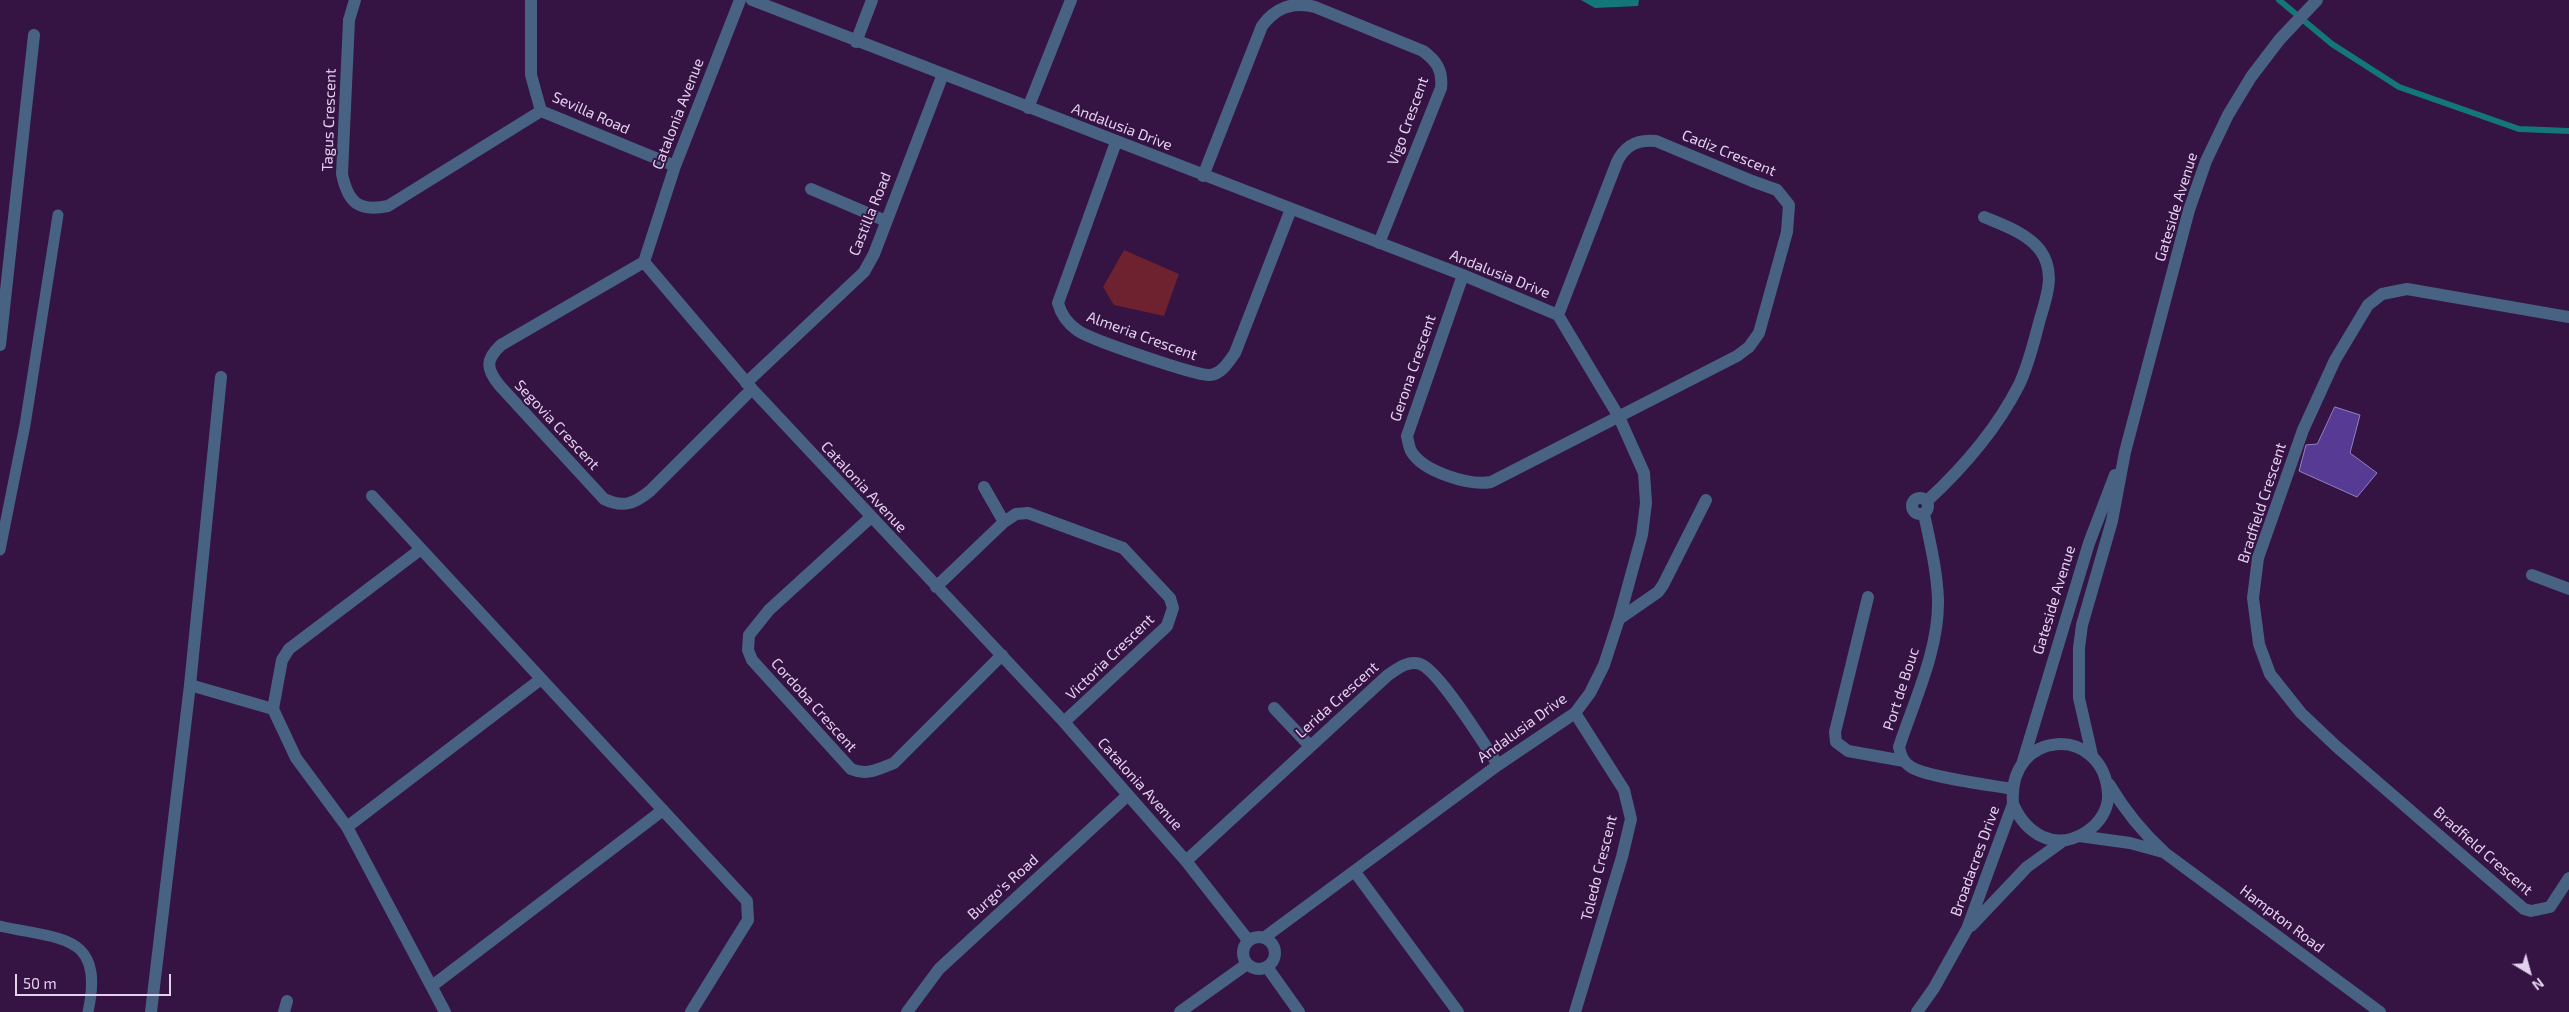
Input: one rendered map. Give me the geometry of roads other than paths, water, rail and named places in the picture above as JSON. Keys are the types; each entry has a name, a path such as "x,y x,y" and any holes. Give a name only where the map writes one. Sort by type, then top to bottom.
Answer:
{"street":[{"name":"Tagus Crescent","path":"355,0 350,20 342,174 348,195 361,207 373,209 388,206 541,111"},
{"name":"Sevilla Road","path":"531,0 531,75 541,111 675,166"},
{"name":"Catalonia Avenue","path":"740,0 675,166 644,262 749,386 870,518 1064,722 1186,861 1248,940"},
{"name":"Andalusia Drive","path":"752,0 856,42 1464,275 1558,315 1619,417 1644,473 1646,503 1642,535 1619,619 1590,693 1574,713 1498,766 1265,937"},
{"path":"856,42 872,0"},
{"path":"1028,108 1071,0"},
{"name":"Gateside Avenue","path":"2023,761 2089,544 2124,452 2189,210 2206,161 2228,115 2251,77 2304,11 2317,0"},
{"name":"Vigo Crescent","path":"1203,176 1262,26 1274,12 1288,6 1305,4 1315,7 1423,51 1434,61 1442,75 1441,88 1378,243"},
{"path":"0,345 34,35"},
{"name":"Castilla Road","path":"749,386 856,282 874,254 943,74"},
{"name":"Cadiz Crescent","path":"1558,315 1621,152 1634,143 1644,140 1656,141 1777,190 1789,205 1787,232 1759,333 1749,347 1737,356 1619,417"},
{"name":"Almeria Crescent","path":"1116,142 1058,302 1060,312 1078,332 1185,371 1212,375 1223,369 1235,352 1291,209"},
{"path":"811,189 886,220"},
{"name":"Port de Bouc","path":"1904,761 1899,747 1927,662 1936,623 1936,582 1925,507 1978,448 2019,384 2032,350 2048,291 2049,272 2039,249 2014,230 1984,217"},
{"path":"0,233 13,234"},
{"name":"Segovia Crescent","path":"644,262 501,345 491,354 489,364 494,379 604,499 621,505 635,503 650,491 749,386"},
{"name":"Gerona Crescent","path":"1464,275 1408,428 1407,436 1411,452 1415,456 1425,464 1450,477 1474,484 1491,482 1619,417"},
{"name":"Bradfield Crescent","path":"2569,316 2407,289 2382,294 2368,305 2335,360 2303,430 2258,558 2253,598 2259,644 2270,674 2301,712 2337,747 2524,909 2531,911 2550,907 2569,878"},
{"path":"151,1012 190,685 221,377"},
{"name":"Gateside Avenue","path":"2092,755 2079,698 2079,648 2082,625 2116,502 2124,452"},
{"path":"984,487 1004,522"},
{"path":"372,496 747,901 749,912 744,927 691,1012"},
{"path":"1619,619 1658,592 1706,500"},
{"name":"Victoria Crescent","path":"936,587 1004,522 1016,514 1028,513 1130,552 1170,598 1173,608 1167,626 1064,722"},
{"name":"Cordoba Crescent","path":"870,518 769,610 749,634 748,650 752,660 851,769 861,773 877,770 894,763 1002,655"},
{"path":"421,549 289,648 282,660 273,710 296,758 347,827 445,1012"},
{"path":"2532,575 2569,589"},
{"path":"1868,597 1835,732 1836,742 1848,751 1904,761 1917,770 2012,789"},
{"name":"Lerida Crescent","path":"1186,861 1388,675 1403,665 1421,664 1438,678 1498,766"},
{"path":"347,827 541,679"},
{"path":"190,685 273,710"},
{"path":"1274,708 1310,746"},
{"name":"Toledo Crescent","path":"1574,713 1624,790 1630,819 1622,858 1575,1012"},
{"path":"2023,761 2034,751 2049,745 2064,744 2079,748 2092,755 2102,767 2107,781"},
{"name":"Broadacres Drive","path":"2023,761 2015,774 2012,789 2013,804 2020,819 2031,831 2046,839 2063,840 2079,836 2093,827 2103,814 2108,798 2107,781"},
{"name":"Hampton Road","path":"2107,781 2126,812 2142,832 2165,853 2380,1012"},
{"name":"Burgo's Road","path":"907,1012 939,969 1128,795"},
{"name":"Broadacres Drive","path":"1917,1012 1934,988 1967,929 2013,804"},
{"path":"432,986 663,810"},
{"name":"Hampton Road","path":"2079,836 2130,843 2165,853"},
{"name":"Broadacres Drive","path":"1967,929 2027,867 2063,840"},
{"path":"1355,872 1458,1012"},
{"path":"1259,936 1271,941 1276,955 1268,967 1260,970 1247,964 1242,952 1248,940 1259,936"},
{"path":"1180,1012 1247,964"},
{"path":"1268,967 1299,1012"}],"lane":[{"path":"0,550 25,425 58,215"},
{"path":"0,926 66,941 80,947 88,957 92,969 92,992 88,1012"}],"waterway":[{"path":"2279,0 2332,44 2399,87 2519,129 2569,131"}]}
